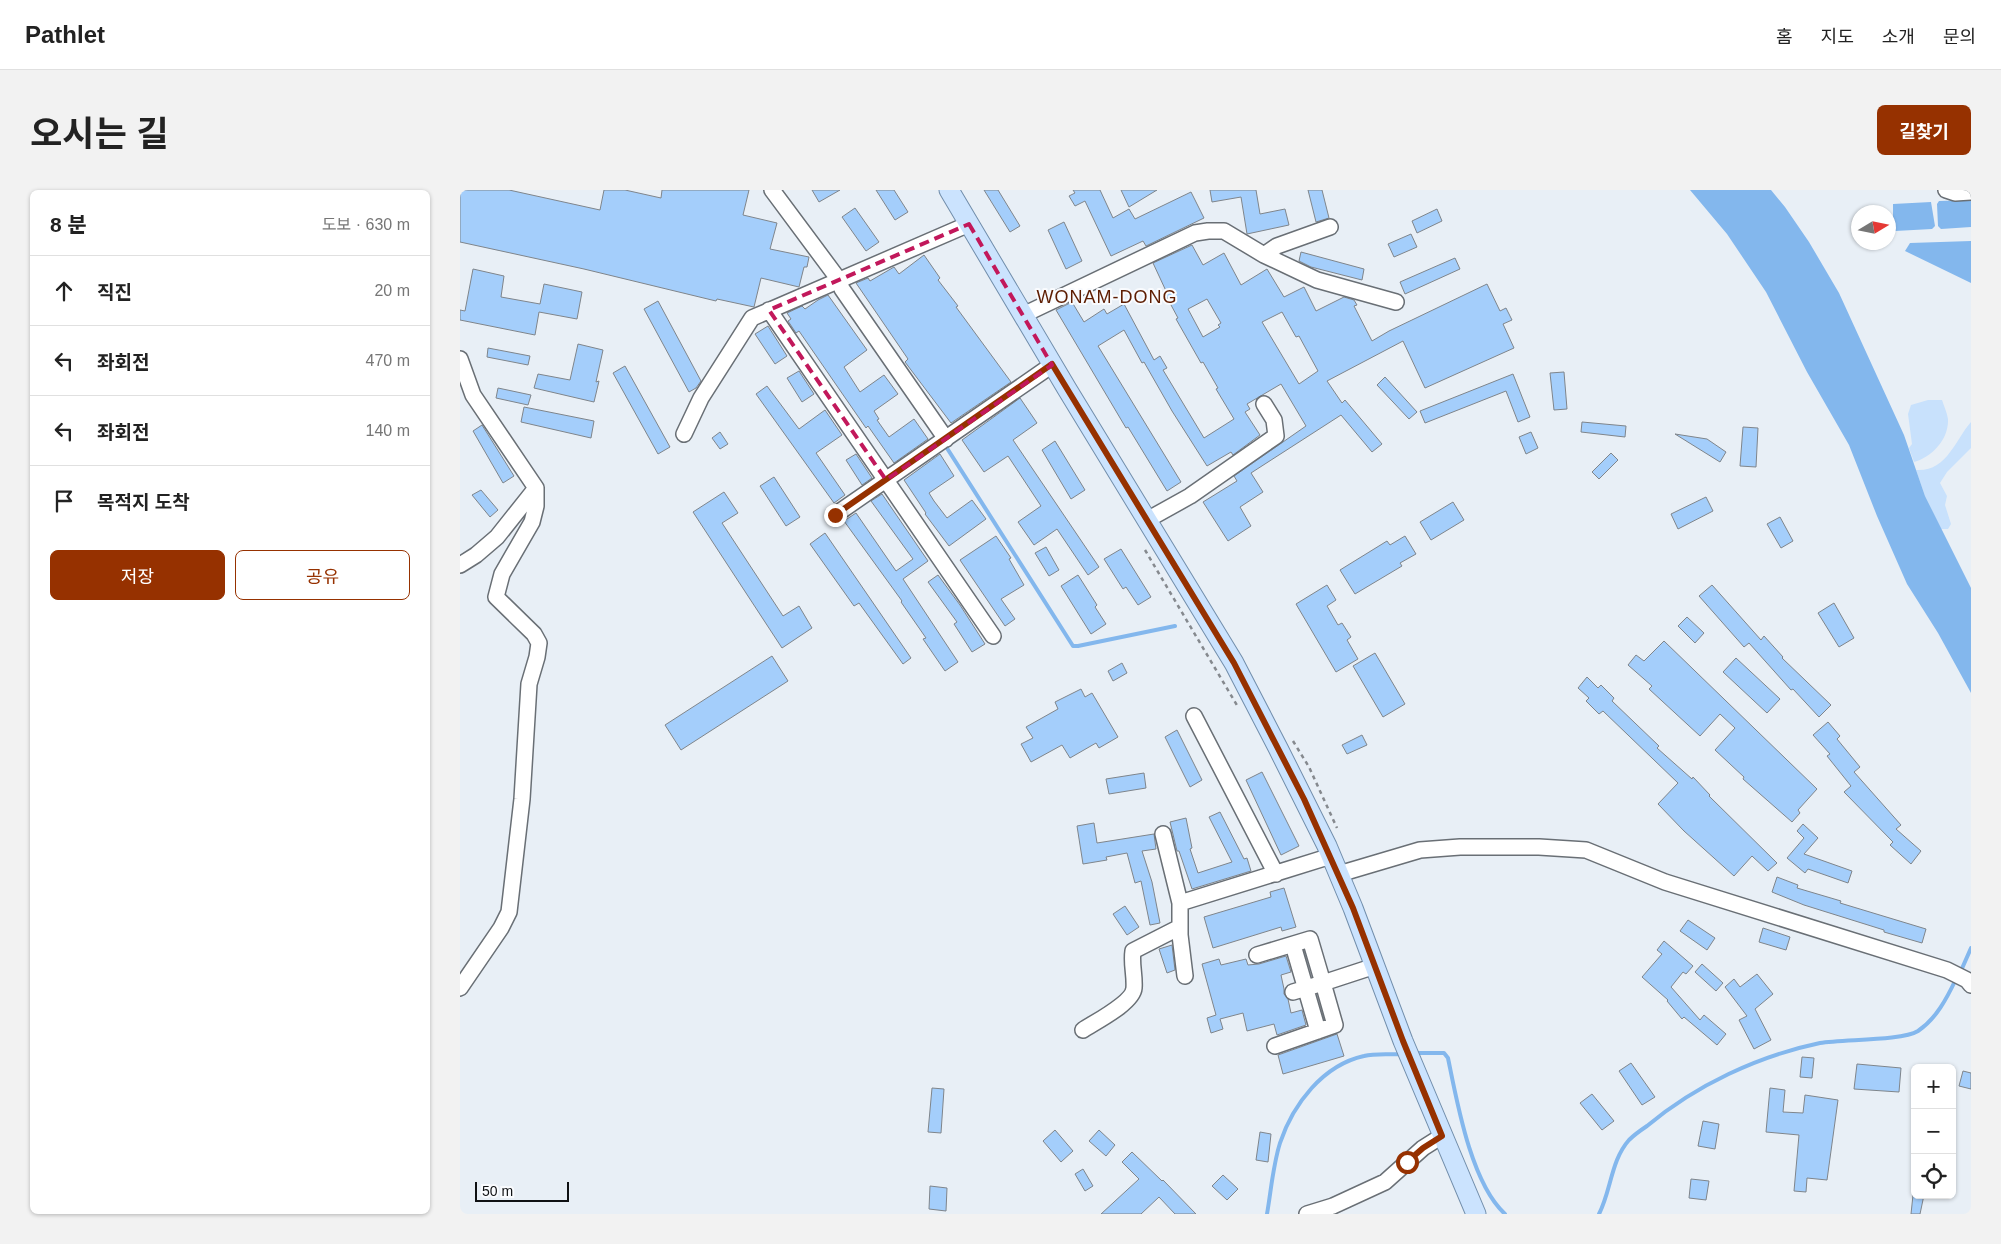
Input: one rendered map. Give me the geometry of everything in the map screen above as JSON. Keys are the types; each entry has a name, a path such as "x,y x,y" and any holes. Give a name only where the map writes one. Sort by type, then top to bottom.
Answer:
{"main road":[{"path":"949,190 1052,364 1234,663 1304,799 1339,874 1403,1041 1476,1214"}],"street":[{"path":"772,190 839,280 842,289 946,439"},
{"path":"1946,190 1955,193 1971,192"},
{"path":"684,434 701,398 752,318 969,224"},
{"path":"1264,255 1277,246 1330,227"},
{"path":"1023,315 1195,233 1208,231 1224,231 1264,255 1317,280 1396,302"},
{"path":"769,310 993,636"},
{"path":"460,359 467,396 536,488 536,506 532,522 502,574 496,597 534,634 539,643 529,684 522,799 509,912 501,928 460,988"},
{"path":"835,515 1052,364"},
{"path":"1147,520 1190,496 1276,436 1274,420 1264,404"},
{"path":"460,565 498,537 536,488"},
{"path":"1194,716 1276,874"},
{"path":"1163,834 1180,903 1180,927 1186,976"},
{"path":"1339,874 1420,850 1460,847 1539,846 1586,850 1665,882 1947,970 1967,980 1971,985"},
{"path":"1180,903 1330,856"},
{"path":"1083,1030 1108,1014 1133,994 1133,952 1180,927"},
{"path":"1257,955 1310,939 1335,1025 1275,1046"},
{"path":"1293,944 1299,990 1318,1031"},
{"path":"1299,990 1375,966"},
{"path":"1307,1214 1333,1206 1385,1182 1423,1148 1442,1136"}],"path":[{"path":"1144,547 1239,708"}],"highlighted area":[{"path":"969,224 1052,365 886,480 769,310"}],"shaded area":[{"path":"1928,400 1942,400 1948,417 1948,426 1938,446 1921,460 1914,462 1909,448 1912,444 1908,414 1911,405"},
{"path":"1971,422 1971,448 1947,472 1940,483 1947,496 1945,505 1951,524 1948,529 1941,529 1925,496 1916,470 1927,469 1943,460"}],"water":[{"path":"1690,190 1771,190 1809,242 1839,293 1904,435 1925,496 1971,588 1971,693 1938,633 1907,584 1877,516 1849,445 1807,372 1766,292 1727,234"},
{"path":"1971,200 1971,227 1941,229 1938,226 1937,204 1939,201"},
{"path":"1931,202 1935,226 1932,229 1896,231 1896,205 1893,204"},
{"path":"1971,241 1971,283 1905,251 1910,243"}],"building":[{"path":"460,190 509,190 600,210 604,190 625,190 661,198 662,190 749,190 743,215 777,223 770,249 809,257 807,267 804,267 799,287 761,278 754,307 717,299 716,301 584,269 460,242"},
{"path":"812,190 840,190 819,202"},
{"path":"876,190 894,190 908,212 895,220"},
{"path":"984,190 998,190 1020,226 1010,232"},
{"path":"1073,190 1100,190 1113,218 1129,209 1135,219 1191,192 1204,218 1146,246 1143,241 1111,256 1085,201 1075,206 1069,196 1075,193"},
{"path":"1121,190 1157,190 1129,207"},
{"path":"1210,190 1256,190 1260,214 1285,209 1289,225 1247,234 1241,197 1212,202"},
{"path":"1308,190 1322,190 1329,218 1316,222"},
{"path":"855,208 879,242 866,251 842,217"},
{"path":"1437,209 1442,221 1417,233 1412,221"},
{"path":"1064,222 1082,261 1066,269 1048,230"},
{"path":"1411,234 1417,247 1394,257 1388,244"},
{"path":"1192,245 1203,265 1224,253 1241,285 1267,269 1284,297 1304,287 1316,311 1344,297 1354,300 1357,305 1354,306 1372,341 1487,284 1500,311 1506,308 1512,320 1503,324 1514,348 1425,388 1403,341 1327,381 1342,403 1345,400 1382,444 1372,452 1341,415 1251,473 1263,492 1240,507 1251,526 1228,541 1203,502 1237,481 1234,476 1306,426 1281,384 1247,404 1250,409 1245,412 1260,435 1233,455 1231,452 1207,466 1144,362 1142,363 1124,330 1098,346 1181,482 1167,491 1128,427 1126,428 1056,310 1072,302 1084,322 1104,309 1107,314 1124,304 1154,360 1160,356 1167,368 1163,370 1204,438 1234,419 1203,362 1201,363 1176,319 1178,318 1164,292 1166,291 1153,263","holes":["1207,299 1221,323 1218,325 1220,327 1203,337 1188,309","1282,312 1296,337 1299,336 1318,371 1299,384 1262,322"]},
{"path":"1301,252 1364,269 1362,280 1311,267 1299,261"},
{"path":"924,255 940,278 938,280 958,306 956,307 1011,382 951,423 905,362 908,359 856,283 868,278 870,281 894,267 899,274"},
{"path":"1455,258 1460,269 1405,294 1400,282"},
{"path":"473,269 504,276 501,297 540,304 544,284 582,292 577,319 539,312 535,335 460,320 460,310 465,311"},
{"path":"828,295 867,350 844,367 860,392 884,375 898,394 874,411 879,419 877,420 889,437 914,419 928,439 894,463 868,426 866,428 799,331 796,333 788,321 791,319 787,313 802,306 805,309"},
{"path":"658,301 701,381 696,388 689,392 644,309"},
{"path":"768,326 787,356 775,364 755,334"},
{"path":"578,344 603,350 594,402 534,388 538,374 570,380"},
{"path":"488,348 530,356 528,365 487,357"},
{"path":"625,366 670,447 658,454 613,373"},
{"path":"799,371 814,394 802,402 787,378"},
{"path":"1564,372 1567,409 1554,410 1550,373"},
{"path":"1513,374 1530,417 1518,422 1506,391 1425,423 1420,411"},
{"path":"1385,377 1417,412 1409,419 1377,385"},
{"path":"767,386 799,429 825,410 842,435 816,453 845,495 834,503 756,394"},
{"path":"498,388 531,395 528,405 496,398"},
{"path":"1020,398 1037,423 1013,440 1099,567 1088,575 1057,529 1034,545 1018,522 1041,506 1008,456 984,472 962,440"},
{"path":"524,407 594,421 591,438 521,422"},
{"path":"1582,422 1626,426 1625,437 1581,432"},
{"path":"482,425 514,476 503,483 473,431"},
{"path":"1743,427 1758,428 1756,467 1740,466"},
{"path":"720,432 728,444 720,449 712,438"},
{"path":"1531,432 1538,448 1526,454 1519,437"},
{"path":"1675,434 1707,439 1726,452 1720,462"},
{"path":"1055,441 1085,490 1071,499 1042,450"},
{"path":"1611,453 1618,460 1599,479 1592,472"},
{"path":"856,454 872,478 862,485 846,460"},
{"path":"940,454 954,476 929,493 934,501 947,518 972,500 986,519 949,546 925,514 904,480"},
{"path":"774,477 800,517 786,526 760,486"},
{"path":"481,490 498,510 490,517 472,495"},
{"path":"724,492 738,513 722,523 783,616 799,606 812,628 782,648 693,512"},
{"path":"882,494 928,561 903,579 958,662 945,671 923,639 926,638 902,601 844,521 856,513 896,571 913,559 871,501"},
{"path":"1706,497 1713,511 1678,529 1671,514"},
{"path":"1453,502 1464,520 1431,540 1420,522"},
{"path":"1780,517 1793,541 1781,548 1767,524"},
{"path":"825,533 911,658 903,664 859,603 854,606 810,544"},
{"path":"996,536 1011,558 1009,559 1024,585 1001,599 1015,619 1005,626 960,560"},
{"path":"1405,536 1416,554 1400,563 1402,566 1355,594 1340,570 1387,541 1390,545"},
{"path":"1046,547 1059,570 1049,576 1035,553"},
{"path":"1121,549 1151,597 1138,605 1126,587 1123,589 1104,559"},
{"path":"938,575 985,644 972,652 954,624 957,622 928,582"},
{"path":"1078,575 1097,605 1095,607 1106,624 1091,634 1061,586"},
{"path":"1327,585 1336,600 1327,606 1338,625 1342,623 1351,637 1347,640 1358,659 1336,672 1296,604"},
{"path":"1712,585 1761,640 1764,636 1782,658 1831,705 1819,717 1793,689 1791,690 1749,643 1744,647 1699,596"},
{"path":"1834,603 1854,638 1839,647 1818,613"},
{"path":"1687,617 1704,633 1695,643 1678,626"},
{"path":"1664,641 1817,789 1798,810 1800,813 1792,822 1743,779 1744,777 1715,750 1735,728 1720,714 1700,736 1649,689 1652,686 1628,665 1636,655 1644,661"},
{"path":"1375,653 1405,704 1383,717 1353,666"},
{"path":"772,656 788,681 681,750 665,725"},
{"path":"1736,658 1780,699 1767,713 1723,672"},
{"path":"1122,663 1127,673 1113,681 1108,671"},
{"path":"1587,677 1598,688 1601,685 1614,698 1612,701 1659,746 1657,748 1692,779 1693,777 1709,796 1777,863 1768,871 1752,856 1734,876 1684,831 1658,804 1678,783 1603,711 1599,714 1586,701 1589,698 1578,688"},
{"path":"1081,689 1085,697 1092,693 1118,737 1099,748 1096,743 1070,758 1062,745 1031,762 1021,744 1033,738 1026,727 1058,709 1055,702"},
{"path":"1828,722 1840,736 1837,739 1860,767 1854,772 1901,825 1896,829 1921,851 1911,864 1890,845 1893,842 1844,792 1851,786 1827,756 1830,754 1813,735"},
{"path":"1177,730 1202,780 1190,787 1165,737"},
{"path":"1362,735 1367,745 1347,754 1342,745"},
{"path":"1262,772 1299,846 1281,855 1246,780"},
{"path":"1144,773 1146,788 1109,794 1106,779"},
{"path":"1220,812 1244,859 1247,858 1251,871 1192,889 1179,851 1177,851 1170,822 1186,818 1192,848 1190,849 1198,873 1232,862 1209,817"},
{"path":"1094,823 1097,843 1154,834 1156,849 1142,851 1152,882 1160,923 1150,925 1141,881 1135,883 1127,853 1106,857 1107,860 1083,864 1077,826"},
{"path":"1803,824 1818,838 1804,854 1852,871 1848,883 1808,869 1805,873 1787,858 1804,838 1797,831"},
{"path":"1777,877 1798,885 1797,888 1926,929 1922,943 1804,905 1772,892"},
{"path":"1284,888 1296,927 1282,931 1281,927 1213,948 1204,917 1271,897 1270,892"},
{"path":"1125,906 1139,927 1127,935 1113,914"},
{"path":"1688,920 1715,938 1707,950 1680,931"},
{"path":"1763,928 1790,937 1786,950 1759,942"},
{"path":"1664,941 1693,966 1686,974 1683,972 1671,987 1700,1020 1704,1015 1726,1034 1717,1045 1684,1017 1682,1019 1668,1000 1642,977 1662,954 1657,950"},
{"path":"1172,945 1175,970 1167,973 1159,949"},
{"path":"1286,956 1291,972 1281,975 1284,994 1288,999 1291,1013 1302,1010 1306,1025 1277,1035 1274,1024 1247,1031 1243,1013 1220,1019 1223,1029 1211,1033 1207,1018 1216,1015 1202,964 1219,959 1221,965 1246,959 1248,965 1259,964"},
{"path":"1702,964 1723,983 1716,991 1695,972"},
{"path":"1757,974 1773,994 1755,1009 1771,1040 1754,1049 1739,1020 1747,1016 1725,987 1734,979 1740,987"},
{"path":"1337,1034 1344,1056 1283,1074 1278,1055"},
{"path":"1802,1057 1814,1058 1812,1078 1800,1077"},
{"path":"1631,1063 1655,1097 1642,1105 1619,1071"},
{"path":"1857,1064 1901,1068 1899,1092 1854,1089"},
{"path":"1963,1071 1971,1073 1971,1089 1959,1086"},
{"path":"932,1088 944,1089 941,1133 928,1132"},
{"path":"1770,1088 1785,1090 1783,1112 1803,1113 1805,1095 1838,1100 1827,1180 1807,1178 1806,1192 1794,1191 1799,1135 1766,1132"},
{"path":"1592,1094 1614,1121 1602,1130 1580,1103"},
{"path":"1703,1121 1719,1124 1715,1149 1698,1146"},
{"path":"1055,1130 1073,1151 1061,1162 1043,1141"},
{"path":"1099,1130 1115,1145 1106,1156 1089,1141"},
{"path":"1260,1132 1271,1134 1268,1162 1256,1160"},
{"path":"1132,1152 1196,1214 1175,1214 1159,1197 1141,1214 1101,1214 1139,1179 1122,1162"},
{"path":"1083,1169 1093,1186 1085,1191 1075,1174"},
{"path":"1223,1175 1238,1189 1227,1200 1212,1186"},
{"path":"1691,1179 1709,1181 1706,1200 1689,1198"},
{"path":"930,1186 947,1188 946,1211 929,1209"},
{"path":"1913,1199 1923,1199 1920,1214 1911,1214"}],"waterway":[{"path":"945,445 1073,646 1175,626"},
{"path":"1960,973 1971,948"},
{"path":"1599,1214 1618,1157 1623,1148 1635,1134 1666,1111 1707,1085 1751,1064 1774,1056 1820,1043 1899,1037 1918,1031 1936,1014 1956,979"},
{"path":"1414,1053 1444,1053 1448,1058 1461,1119 1474,1163 1493,1200 1505,1214"},
{"path":"1267,1214 1280,1143 1293,1114 1311,1088 1335,1068 1349,1061 1369,1055 1402,1054"}],"district":[{"name":"WONAM-DONG","path":"1107,297"}],"route":[{"path":"835,515 1052,364 1234,663 1326,846 1353,908 1403,1041 1442,1136 1423,1148 1407,1162"}]}
